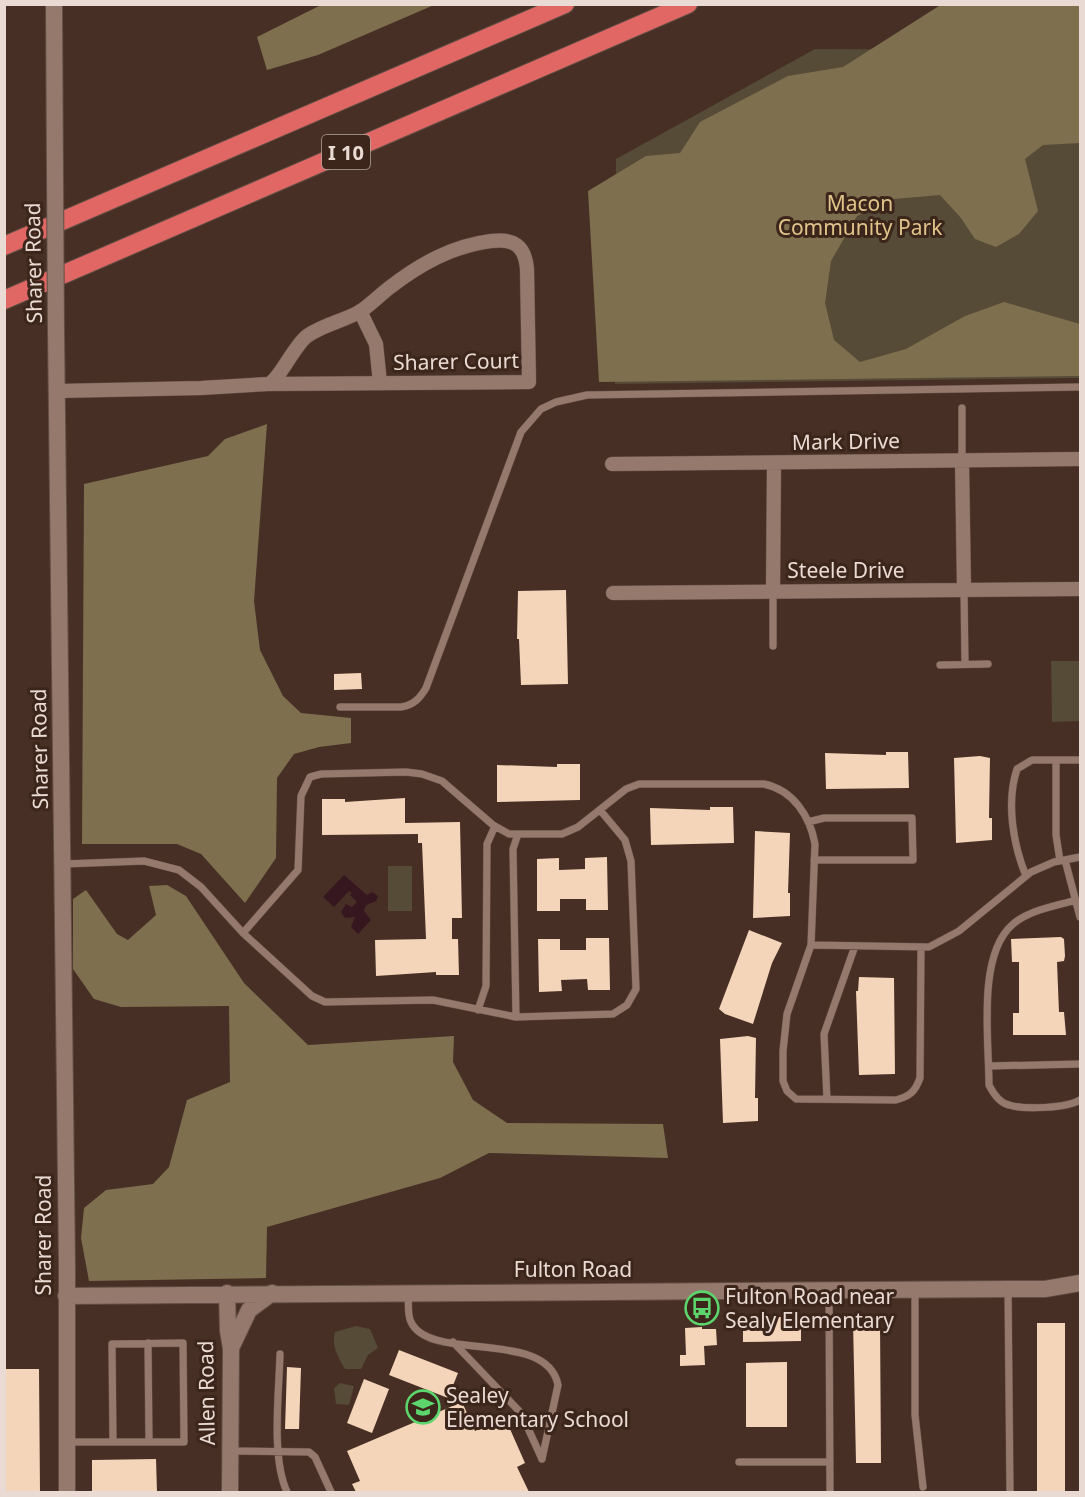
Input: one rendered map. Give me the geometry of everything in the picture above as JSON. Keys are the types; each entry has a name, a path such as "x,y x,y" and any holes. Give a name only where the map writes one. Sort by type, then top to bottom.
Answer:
{"highway":[{"name":"I 10","path":"4,246 565,4"},
{"name":"I 10","path":"4,300 688,4"}],"street":[{"name":"Sharer Road","path":"54,4 66,1492"},
{"name":"Sharer Court","path":"58,391 268,384 529,382 527,269 524,250 511,241 501,239 449,251 410,272 360,311 333,321 308,335 288,357 277,379 268,384"},
{"path":"360,311 375,344 380,383"},
{"name":"Mark Drive","path":"612,464 1080,459"},
{"path":"962,460 964,590"},
{"path":"773,592 774,462"},
{"name":"Steele Drive","path":"613,593 1080,589"},
{"name":"Fulton Road","path":"66,1296 227,1293 1045,1289 1080,1283"},
{"name":"Allen Road","path":"227,1293 231,1348 230,1492"},
{"path":"231,1348 249,1310 272,1293"}],"lane":[{"path":"340,707 401,707 413,704 420,698 426,688 478,550 513,448 532,417 556,402 587,395 1080,387"},
{"path":"962,408 962,460"},
{"path":"964,590 965,664"},
{"path":"773,592 773,646"},
{"path":"940,665 988,664"},
{"path":"1026,876 1015,848 1012,783 1017,769 1023,763 1032,760 1080,760"},
{"path":"1056,760 1056,836 1080,917"},
{"path":"243,933 298,870 301,796 310,777 321,774 406,772 422,774 442,782 495,826 509,834 562,834 578,827 626,789 639,784 764,784 777,786 789,795 808,822 814,844 811,945 787,1014 783,1082 787,1091 796,1099 896,1100 909,1096 917,1088 920,1078 921,947"},
{"path":"62,864 144,861 179,870 201,887 243,933 312,996 325,1002 433,1000 459,1003 478,1010 516,1017 613,1014 627,1005 634,997 636,989 631,861 626,840 600,810"},
{"path":"808,822 824,818 912,818 913,860 814,860"},
{"path":"478,1010 486,986 487,844 495,826"},
{"path":"516,1017 513,849 518,834"},
{"path":"811,945 921,947 943,942 959,932 1026,876 1062,860 1080,857"},
{"path":"1076,900 1037,912 1012,924 992,958 989,985 989,1085 994,1096 1008,1106 1069,1106 1080,1100"},
{"path":"827,1099 824,1034 828,1015 855,946"},
{"path":"989,1066 1080,1064"},
{"path":"915,1289 915,1415 923,1487"},
{"path":"1008,1289 1010,1492"},
{"path":"829,1290 830,1492"},
{"path":"408,1292 410,1321 418,1332 432,1339 453,1342 520,1353 538,1359 556,1377 558,1385 542,1459 521,1413 453,1342"},
{"path":"148,1343 149,1442"},
{"path":"66,1442 113,1442 149,1442 184,1442 183,1343 112,1344 113,1442"},
{"path":"280,1354 279,1451 282,1481 287,1492"},
{"path":"230,1451 309,1452 315,1457 331,1492"},
{"path":"739,1462 830,1462"}],"green space":[{"name":"Macon Community Park","path":"815,49 1047,50 1080,120 1080,378 615,384 616,159"},
{"path":"1051,661 1080,661 1080,721 1052,722"},
{"path":"388,866 412,866 412,911 388,911"},
{"path":"356,1326 370,1329 378,1348 368,1355 361,1369 345,1369 335,1346 335,1332"},
{"path":"340,1383 354,1386 349,1405 336,1404 334,1388"}],"shaded area":[{"name":"Macon Community Park","path":"942,4 1080,5 1080,143 1043,145 1025,159 1038,211 1019,234 996,247 975,239 961,218 940,195 894,199 857,216 831,261 825,303 834,340 860,362 906,349 965,316 1004,302 1080,324 1080,376 599,382 588,191 646,156 680,153 700,122 788,76 843,67"},
{"path":"321,5 434,5 318,55 267,70 257,37"},
{"path":"267,424 254,601 260,650 283,696 301,713 351,718 351,743 319,747 294,754 277,778 276,858 245,903 201,854 177,844 82,844 84,484 208,456 225,439"},
{"path":"344,875 367,895 372,892 378,896 376,901 365,906 364,911 371,920 358,934 351,927 355,917 345,918 341,912 346,904 352,907 357,902 350,895 352,893 349,891 334,907 323,897"},
{"path":"167,885 186,896 244,983 308,1045 454,1036 453,1062 473,1100 507,1123 663,1124 668,1158 489,1153 440,1178 267,1227 266,1278 89,1281 81,1238 84,1208 106,1190 153,1184 169,1167 187,1100 230,1082 229,1006 121,1007 94,999 73,969 73,899 86,890 117,934 128,940 156,915 149,886"}],"building":[{"path":"566,590 568,684 521,685 519,639 517,639 518,591"},
{"path":"361,673 362,689 334,690 334,674"},
{"path":"886,752 908,752 909,788 826,789 825,753 886,755"},
{"path":"980,756 990,758 989,818 992,818 992,840 956,843 954,758"},
{"path":"557,764 580,764 580,800 497,802 497,765 557,767"},
{"path":"405,798 405,823 460,822 462,918 452,918 452,939 458,939 459,975 436,975 436,972 376,976 375,940 426,939 422,843 418,843 418,834 322,835 322,799 345,799 345,802"},
{"path":"710,807 733,807 734,843 651,845 650,808 710,810"},
{"path":"755,831 790,833 788,893 790,893 790,916 753,918"},
{"path":"607,857 608,910 586,910 586,899 560,899 560,911 537,911 537,859 559,858 559,870 585,869 585,858"},
{"path":"749,930 782,943 772,963 753,1024 725,1014 719,1009"},
{"path":"1061,937 1064,939 1065,956 1064,961 1057,962 1059,1012 1064,1012 1066,1035 1013,1035 1013,1013 1019,1013 1019,962 1012,962 1011,939"},
{"path":"586,938 609,938 610,990 588,990 587,979 561,980 562,991 539,992 538,939 560,939 560,950 586,950"},
{"path":"859,977 894,978 895,1074 859,1075 856,991 858,991"},
{"path":"748,1036 756,1038 755,1098 758,1098 758,1121 723,1123 720,1039"},
{"path":"743,1317 801,1317 801,1341 743,1342"},
{"path":"853,1321 880,1321 881,1463 856,1463"},
{"path":"1037,1323 1065,1323 1065,1492 1037,1492"},
{"path":"702,1327 702,1329 716,1329 717,1345 704,1346 705,1365 680,1366 680,1355 686,1355 685,1328"},
{"path":"399,1350 458,1373 448,1398 389,1375"},
{"path":"787,1362 787,1427 746,1427 746,1363"},
{"path":"287,1367 301,1368 299,1429 285,1429"},
{"path":"4,1369 39,1369 40,1492 4,1492"},
{"path":"364,1379 389,1389 372,1433 347,1423"},
{"path":"462,1402 475,1431 509,1415 515,1427 510,1429 525,1463 517,1467 529,1492 356,1492 352,1484 360,1481 347,1451"},
{"path":"156,1459 157,1492 92,1492 92,1460"}],"place":[{"name":"Fulton Road near Sealy Elementary","path":"702,1308"},
{"name":"Sealey Elementary School","path":"423,1407"}]}
